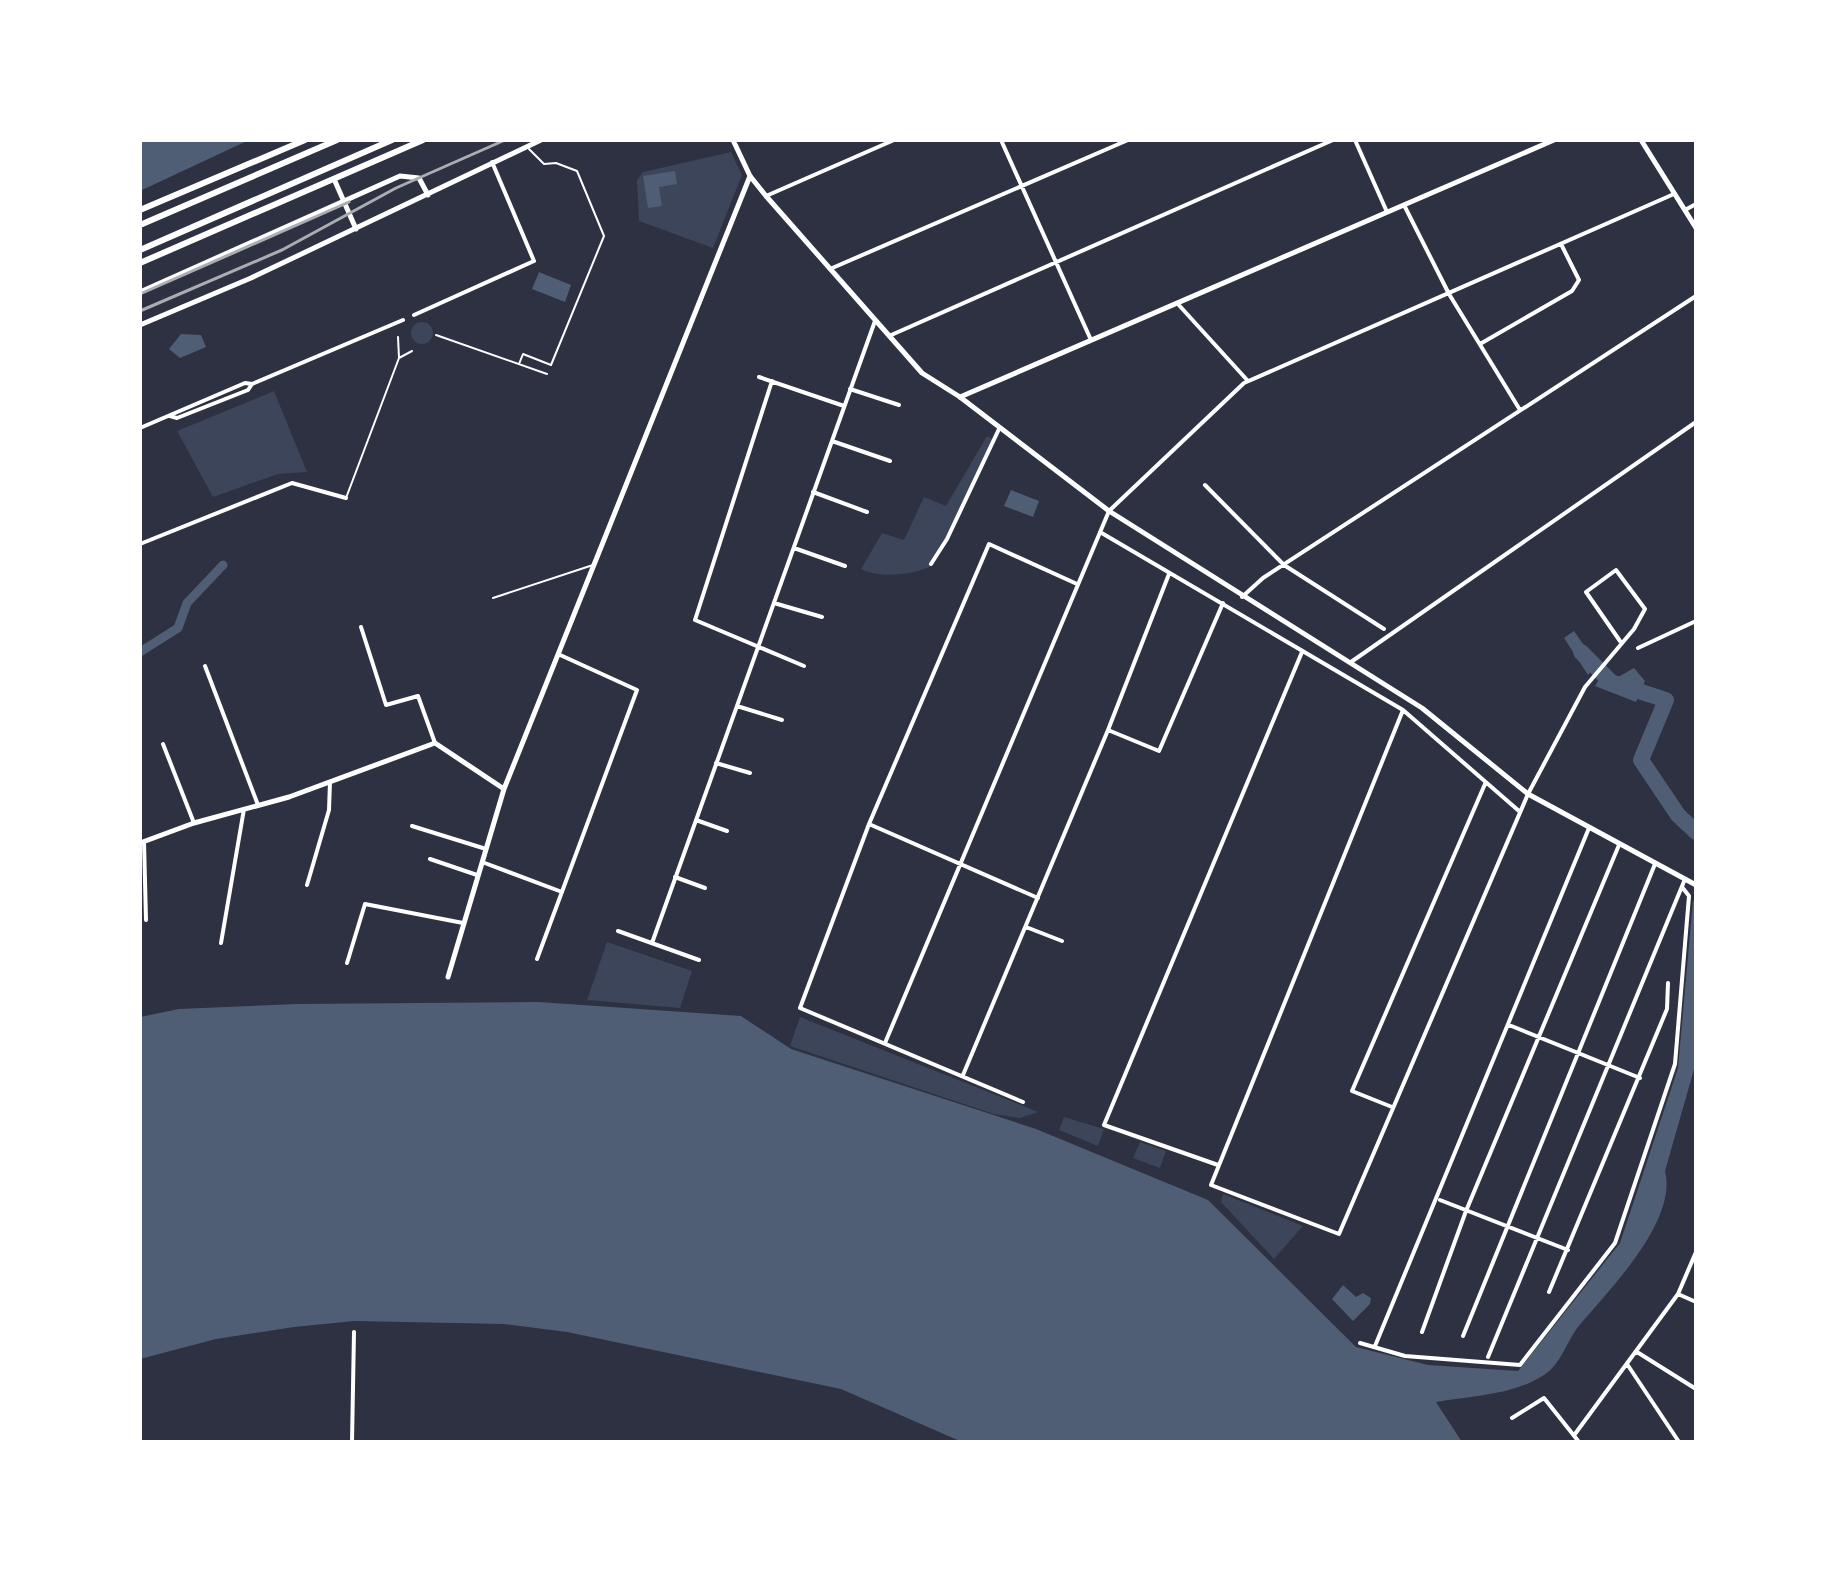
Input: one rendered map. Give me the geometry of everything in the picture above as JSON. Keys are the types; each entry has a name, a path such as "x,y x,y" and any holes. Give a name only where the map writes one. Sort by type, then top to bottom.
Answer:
{"highway":[{"path":"140,210 305,140"},
{"path":"140,225 337,140"},
{"path":"140,250 392,140"},
{"path":"140,263 423,140"}],"main road":[{"path":"140,325 356,229 541,140"},
{"path":"733,140 750,176 766,196 922,373 960,397 1109,511 1422,708 1528,794 1696,885"},
{"path":"960,397 1554,140"},
{"path":"1641,140 1696,228"},
{"path":"140,292 404,175 419,178 428,195"},
{"path":"448,977 504,789 750,176"},
{"path":"334,179 356,229"},
{"path":"142,843 194,823 330,782 435,743 504,789"}],"street":[{"path":"766,196 894,140"},
{"path":"1001,140 1091,340"},
{"path":"830,269 1128,140"},
{"path":"889,336 1333,140"},
{"path":"1355,140 1387,212"},
{"path":"1529,140 1533,149"},
{"path":"414,315 534,261 492,162"},
{"path":"885,1043 1109,511 1248,381 1674,194"},
{"path":"1685,210 1696,204"},
{"path":"1404,205 1449,294 1520,410"},
{"path":"1480,344 1572,291 1579,280 1561,244"},
{"path":"1242,597 1284,565 1696,296"},
{"path":"1177,303 1248,381"},
{"path":"140,428 170,416 177,418 248,390 252,384 403,320"},
{"path":"652,943 875,321"},
{"path":"759,377 844,406"},
{"path":"772,381 695,620 804,666"},
{"path":"850,389 899,405"},
{"path":"1351,662 1696,422"},
{"path":"931,564 947,539 999,429"},
{"path":"832,441 890,461"},
{"path":"140,544 292,483 346,498"},
{"path":"1205,485 1284,565 1384,629"},
{"path":"813,492 867,512"},
{"path":"1100,532 1403,710 1520,812"},
{"path":"1023,1102 800,1008 869,824 989,544 1077,584"},
{"path":"793,547 845,566"},
{"path":"1403,710 1211,1185 1339,1234 1528,794 1585,687 1620,641 1634,629 1645,609 1616,570 1586,592 1620,641"},
{"path":"963,1076 1108,730 1169,574"},
{"path":"774,603 822,617"},
{"path":"1108,730 1159,751 1223,603"},
{"path":"1638,648 1696,621"},
{"path":"361,627 386,705 418,696 435,743"},
{"path":"1218,1166 1104,1125 1302,652"},
{"path":"537,959 637,690 558,654"},
{"path":"205,666 258,805"},
{"path":"737,706 782,720"},
{"path":"163,744 194,823"},
{"path":"716,763 750,773"},
{"path":"307,885 329,810 330,782"},
{"path":"1393,1107 1352,1091 1485,784"},
{"path":"221,943 244,809"},
{"path":"696,820 727,831"},
{"path":"869,824 1038,898"},
{"path":"412,826 486,849"},
{"path":"1375,1346 1439,1199 1589,828"},
{"path":"142,843 146,920"},
{"path":"1422,1332 1466,1211 1619,845"},
{"path":"430,859 477,875"},
{"path":"481,861 562,892"},
{"path":"1463,1336 1655,864"},
{"path":"675,877 705,888"},
{"path":"1488,1357 1536,1238 1565,1176 1606,1065 1687,880"},
{"path":"1360,1343 1405,1356 1520,1365 1615,1243 1675,1064 1689,896 1682,887"},
{"path":"347,963 365,904 463,923"},
{"path":"1026,927 1062,941"},
{"path":"618,931 699,960"},
{"path":"1549,1292 1667,1009 1668,983"},
{"path":"1509,1025 1640,1078"},
{"path":"1439,1199 1568,1250"},
{"path":"1575,1434 1678,1294 1696,1252"},
{"path":"1678,1294 1696,1302"},
{"path":"352,1442 354,1332"},
{"path":"1636,1351 1696,1389"},
{"path":"1626,1364 1679,1442"},
{"path":"1512,1418 1544,1398 1579,1442"}],"lane":[{"path":"519,364 523,354 551,365 604,236 577,171 556,163 544,164 526,147"},
{"path":"436,335 547,374"},
{"path":"346,498 399,358 398,337"},
{"path":"399,358 412,351"},
{"path":"493,598 594,565"}],"shaded area":[{"path":"140,140 249,140 140,191"},
{"path":"731,152 742,175 713,248 639,221 637,180 643,172"},
{"path":"675,171 677,184 659,187 662,206 648,208 643,176"},
{"path":"539,272 571,285 565,302 532,289"},
{"path":"422,322 430,325 433,333 430,341 422,344 414,341 411,333 414,325"},
{"path":"181,334 201,335 206,347 180,358 169,349"},
{"path":"274,391 307,472 278,474 213,497 177,431"},
{"path":"987,436 994,440 933,565 897,574 878,574 861,569 882,533 904,540 924,497 946,506"},
{"path":"1011,490 1039,501 1033,517 1004,506"},
{"path":"1574,631 1597,664 1588,675 1564,638"},
{"path":"1634,668 1645,681 1636,702 1595,686 1604,671 1618,677"},
{"path":"1693,901 1696,903 1695,1066 1665,1171 1666,1191 1661,1212 1637,1255 1578,1327 1557,1363 1548,1372 1509,1390 1436,1402 1462,1442 962,1442 841,1389 567,1332 504,1324 354,1321 216,1339 140,1359 140,1017 179,1009 297,1004 539,1002 741,1016 791,1049 1036,1129 1208,1200 1356,1347 1428,1365 1518,1371 1620,1243 1678,1068"},
{"path":"607,942 692,971 680,1008 587,1000"},
{"path":"800,1017 1038,1112 1020,1118 994,1114 790,1046"},
{"path":"1064,1117 1104,1129 1098,1146 1059,1130"},
{"path":"1140,1142 1166,1151 1160,1168 1133,1158"},
{"path":"1223,1194 1303,1226 1274,1259 1221,1202"},
{"path":"1343,1285 1356,1297 1363,1293 1371,1298 1370,1304 1353,1321 1332,1299"}],"waterway":[{"path":"140,652 178,628 187,603 223,565"},
{"path":"1581,652 1611,682 1666,700 1641,760 1678,815 1696,832"}],"railway":[{"path":"140,311 282,250 396,188 505,140"},
{"path":"140,294 349,202"}]}
